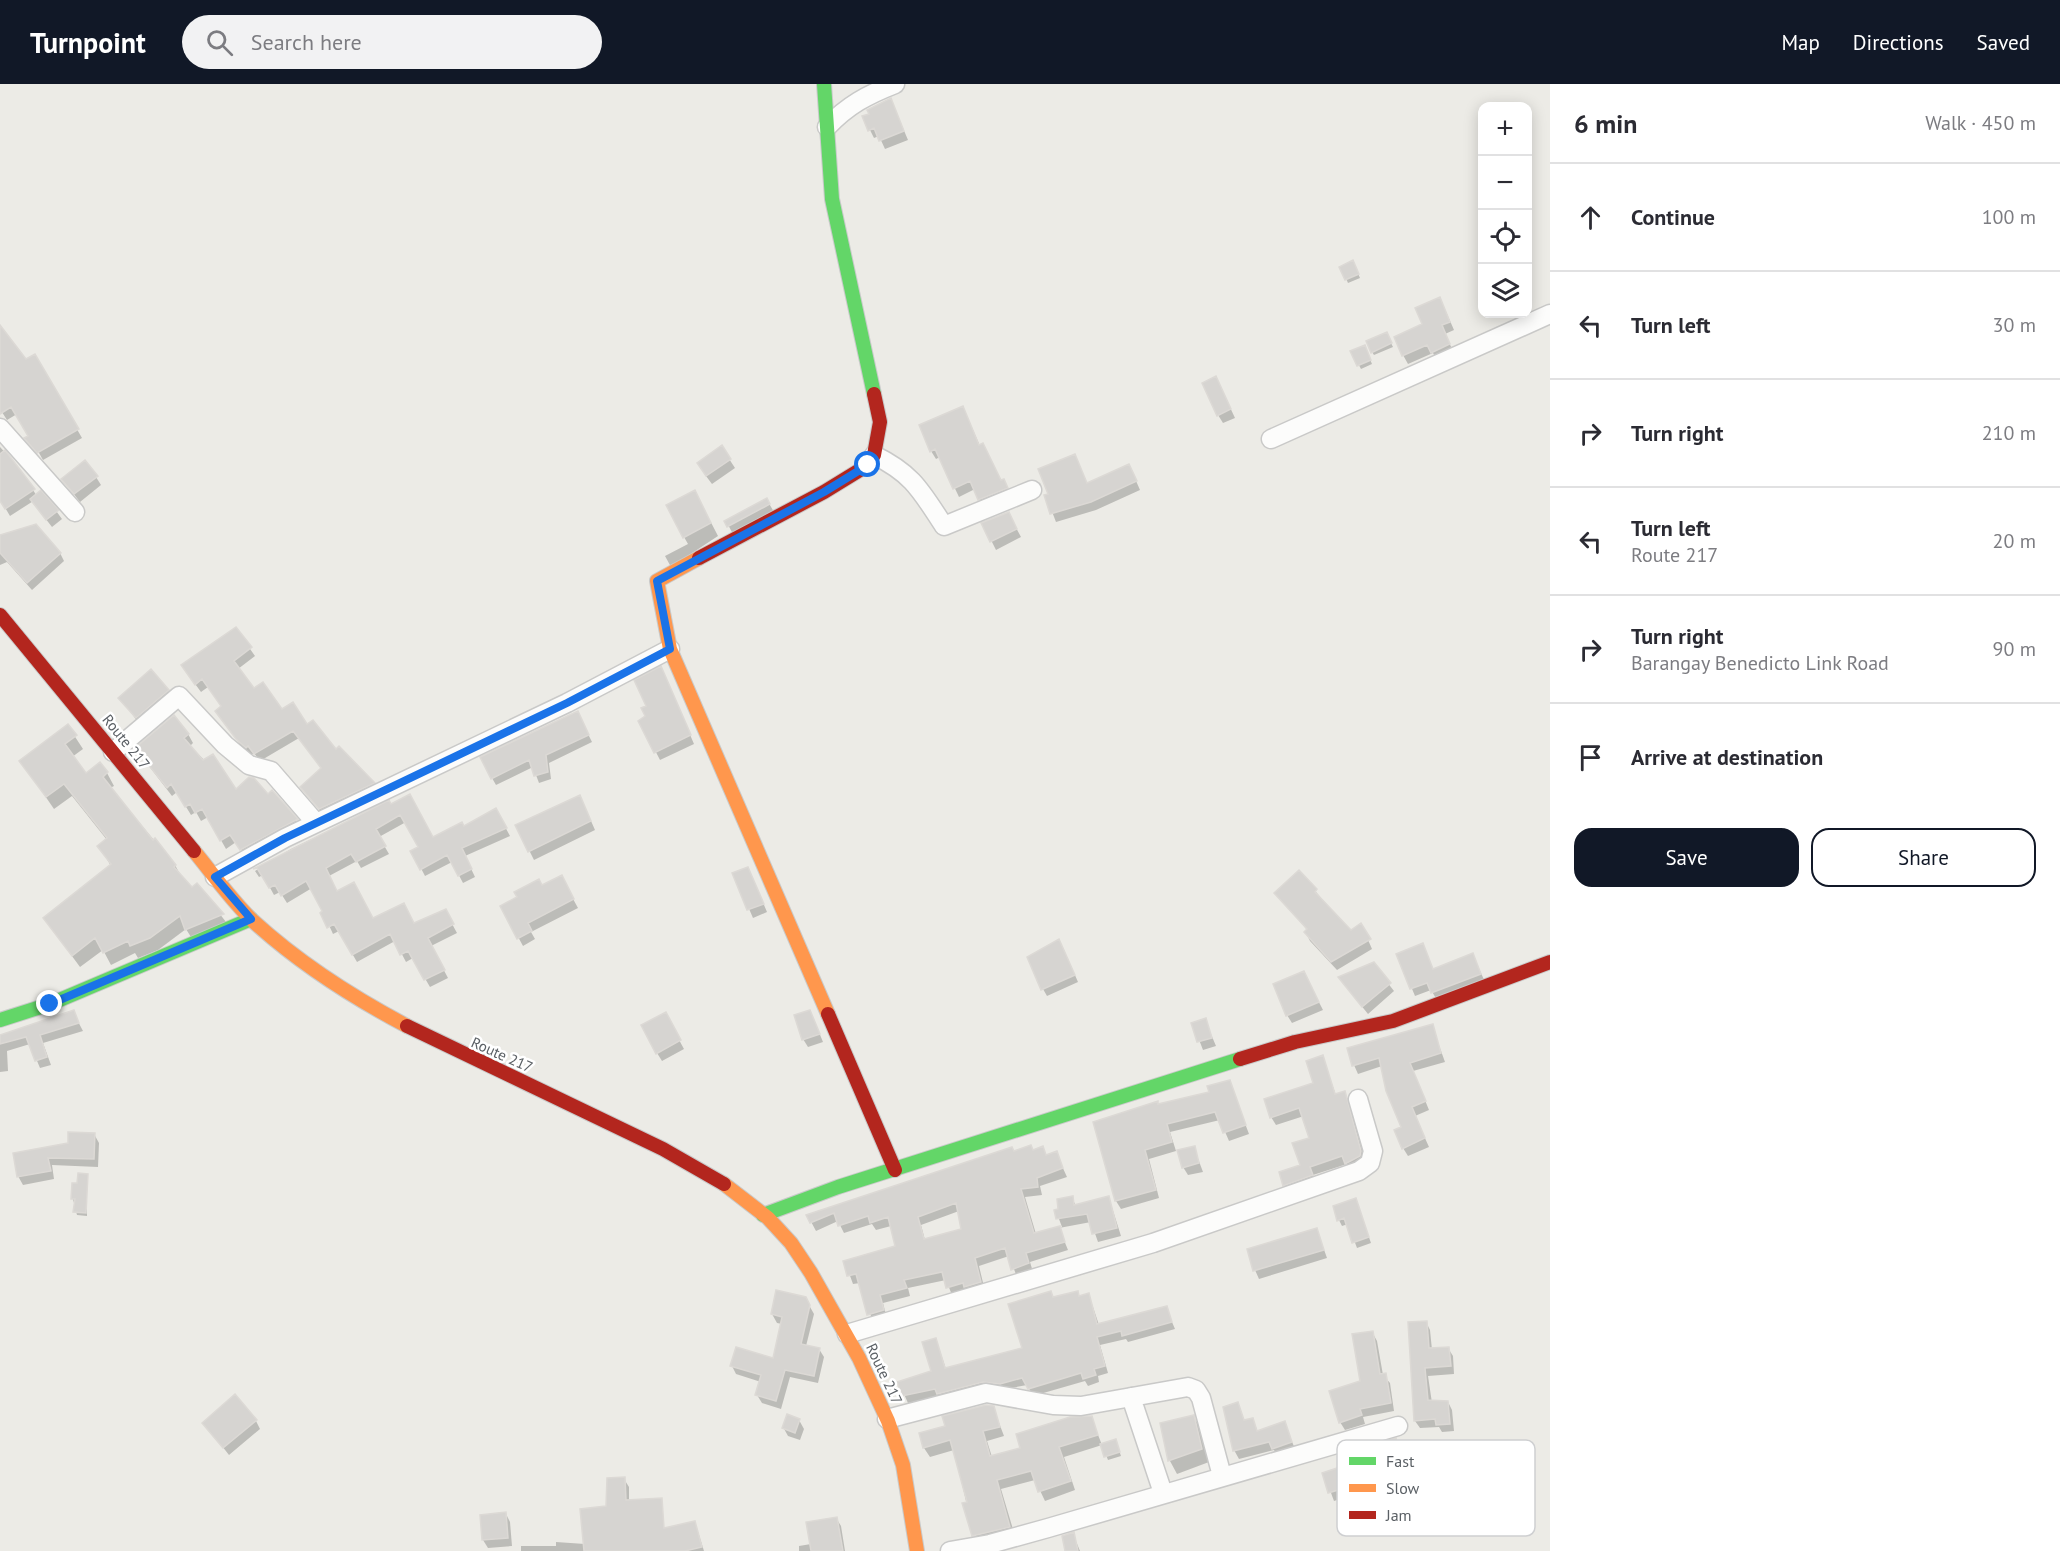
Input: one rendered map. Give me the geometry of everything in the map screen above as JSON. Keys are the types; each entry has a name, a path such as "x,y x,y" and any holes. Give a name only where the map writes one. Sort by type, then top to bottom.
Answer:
{"street":[{"path":"824,84 832,199 880,422 874,455 868,465 824,492 657,581 670,649 895,1170"},
{"path":"827,127 845,108 861,98 895,84"},
{"path":"1271,439 1550,314"},
{"path":"0,428 75,512"},
{"path":"874,455 897,466 909,476 944,526 1032,490"},
{"name":"Route 217","path":"0,615 251,919 287,949 363,1003 436,1043 591,1113 654,1145 722,1185 763,1215 786,1237 817,1282 847,1334 887,1419 904,1467 917,1551"},
{"path":"215,877 316,823 567,703 670,649"},
{"path":"113,752 179,696 225,745 249,765 271,771 316,823"},
{"path":"0,1020 50,1004 251,919"},
{"path":"763,1215 895,1170 1295,1042 1326,1039 1388,1021 1486,988 1550,962"},
{"path":"847,1334 1153,1243 1359,1171 1370,1163 1373,1151 1358,1099"},
{"path":"887,1419 986,1394 1053,1405 1081,1406 1188,1387 1196,1390 1201,1398 1222,1476"},
{"path":"1131,1397 1163,1493"},
{"path":"1349,1440 1398,1426"},
{"path":"950,1551 990,1544 1337,1443"}],"building":[{"path":"891,98 904,131 879,141 874,128 868,131 862,116 869,114 867,110"},
{"path":"1353,260 1359,274 1345,280 1339,267"},
{"path":"1440,297 1450,322 1442,325 1450,344 1431,353 1427,345 1402,356 1394,337 1422,324 1415,308"},
{"path":"0,325 26,359 35,354 79,429 37,453 24,438 28,436 11,407 0,414"},
{"path":"1387,332 1392,343 1371,353 1366,341"},
{"path":"1365,345 1371,360 1357,366 1350,351"},
{"path":"1216,376 1231,409 1217,416 1202,383"},
{"path":"963,406 979,445 983,443 1001,480 1004,479 1008,488 978,500 970,481 953,489 935,449 930,452 919,425"},
{"path":"722,445 731,459 706,476 697,463"},
{"path":"5,450 35,489 5,509 0,501 0,454"},
{"path":"1075,454 1087,483 1129,464 1137,481 1091,502 1050,514 1044,495 1048,494 1038,469"},
{"path":"85,460 98,476 74,494 61,479"},
{"path":"41,490 59,510 46,520 30,499"},
{"path":"695,490 711,523 683,538 666,505"},
{"path":"767,498 770,504 727,527 724,521"},
{"path":"1009,512 1017,529 990,542 981,523"},
{"path":"36,524 61,553 27,583 0,553 0,535"},
{"path":"236,627 252,647 234,661 254,688 263,682 282,709 293,702 307,724 313,720 336,749 339,746 375,783 319,809 300,787 321,768 293,731 254,754 248,746 246,748 236,739 215,711 221,706 202,679 195,685 181,665"},
{"path":"661,666 691,735 654,753 638,721 645,716 641,708 646,706 634,680"},
{"path":"151,669 169,690 136,718 118,698"},
{"path":"578,711 589,735 546,755 548,772 534,776 529,760 491,779 480,757"},
{"path":"174,715 189,734 184,738 203,760 213,754 236,789 249,777 254,778 268,794 272,790 298,819 240,850 230,835 220,841 202,809 195,813 190,804 185,807 171,784 167,788 135,748"},
{"path":"68,724 77,735 65,744 86,773 100,762 108,772 103,777 153,840 155,838 176,865 174,867 192,887 197,883 224,914 185,930 180,916 150,938 130,946 128,941 103,953 95,938 72,956 43,918 111,864 97,846 107,838 64,784 46,797 19,761"},
{"path":"410,794 433,837 462,822 464,826 496,808 507,828 462,848 472,869 458,876 447,855 420,870 410,851 418,847 400,815 376,829 386,846 356,862 351,854 326,868 337,891 354,882 373,918 404,903 414,923 446,909 454,924 428,938 445,970 424,980 408,951 400,955 390,934 352,955 334,924 327,928 320,913 322,911 306,881 281,896 275,885 269,888 257,868 253,869 389,800 391,804"},
{"path":"580,795 591,821 528,852 515,825"},
{"path":"748,867 764,904 747,910 732,873"},
{"path":"1299,870 1317,889 1315,892 1351,930 1361,923 1371,939 1331,962 1304,932 1307,929 1274,893"},
{"path":"562,875 574,899 528,923 532,931 517,939 500,906 517,897 514,892 539,879 542,885"},
{"path":"1059,939 1075,975 1041,990 1027,957"},
{"path":"1423,943 1433,969 1473,953 1481,974 1431,993 1427,983 1410,989 1396,954"},
{"path":"1374,962 1391,983 1362,1007 1338,977"},
{"path":"1304,971 1319,1002 1286,1016 1273,984"},
{"path":"74,1010 79,1023 40,1035 47,1057 35,1061 26,1037 0,1044 0,1035"},
{"path":"810,1010 820,1034 802,1040 794,1015"},
{"path":"666,1012 681,1040 656,1054 641,1025"},
{"path":"1206,1018 1212,1038 1197,1042 1191,1023"},
{"path":"1433,1024 1441,1053 1410,1063 1426,1101 1412,1107 1425,1138 1402,1149 1394,1130 1401,1127 1386,1091 1379,1058 1352,1066 1347,1048"},
{"path":"1323,1055 1335,1094 1345,1091 1361,1151 1360,1156 1345,1164 1342,1156 1310,1167 1313,1175 1283,1186 1279,1172 1300,1165 1292,1143 1309,1138 1299,1108 1270,1118 1264,1099 1313,1083 1306,1061"},
{"path":"1230,1080 1246,1125 1223,1133 1215,1112 1167,1124 1172,1142 1145,1150 1156,1190 1115,1201 1093,1122 1158,1101 1158,1104 1209,1092 1207,1086"},
{"path":"68,1132 95,1133 94,1159 48,1158 51,1171 17,1177 13,1153 68,1143"},
{"path":"1031,1145 1033,1150 1043,1146 1046,1155 1057,1151 1063,1168 1037,1178 1038,1187 1021,1189 1034,1233 1060,1226 1065,1242 1026,1253 1029,1263 1011,1270 1005,1248 975,1258 981,1282 964,1287 963,1283 946,1288 942,1272 904,1280 907,1288 880,1295 884,1310 867,1315 856,1274 847,1276 843,1261 895,1246 888,1217 870,1223 868,1216 838,1226 834,1213 810,1223 806,1215 1012,1147 1014,1151","holes":["956,1203 961,1229 924,1239 918,1217"]},
{"path":"1195,1146 1199,1163 1182,1168 1177,1150"},
{"path":"78,1173 88,1174 86,1213 73,1212 75,1199 71,1199 72,1183 77,1183"},
{"path":"1073,1196 1074,1205 1109,1196 1117,1228 1092,1234 1087,1214 1056,1219 1054,1210 1058,1209 1057,1199"},
{"path":"1356,1198 1369,1237 1352,1243 1344,1218 1337,1221 1333,1206"},
{"path":"1317,1228 1324,1250 1253,1271 1247,1249"},
{"path":"776,1290 806,1297 810,1305 801,1344 820,1348 814,1376 785,1370 776,1401 755,1395 761,1375 730,1366 736,1347 773,1358 782,1317 771,1314"},
{"path":"1051,1291 1053,1297 1078,1291 1079,1296 1089,1293 1097,1324 1167,1306 1172,1322 1122,1336 1121,1331 1097,1337 1105,1366 1094,1369 1096,1375 1083,1379 1081,1373 1028,1389 1022,1378 1000,1384 983,1382 937,1394 935,1389 902,1396 897,1382 931,1371 922,1342 936,1338 945,1368 1022,1348 1008,1304"},
{"path":"1427,1321 1429,1348 1449,1347 1451,1366 1425,1368 1428,1400 1448,1401 1450,1424 1436,1425 1435,1419 1414,1421 1408,1322"},
{"path":"1373,1331 1380,1374 1386,1373 1391,1403 1360,1409 1362,1415 1339,1423 1329,1391 1360,1381 1352,1334"},
{"path":"235,1394 257,1420 223,1448 202,1423"},
{"path":"1238,1402 1244,1420 1253,1418 1257,1431 1285,1421 1292,1442 1272,1449 1269,1442 1233,1451 1223,1407"},
{"path":"986,1405 994,1406 1000,1427 983,1431 990,1456 1020,1448 1016,1434 1070,1417 1092,1416 1098,1435 1059,1447 1071,1481 1038,1492 1031,1471 997,1480 1010,1527 972,1536 962,1503 967,1502 950,1440 923,1448 919,1433 945,1426 942,1416"},
{"path":"787,1414 800,1419 795,1433 782,1428"},
{"path":"1194,1415 1202,1449 1168,1461 1160,1423"},
{"path":"1116,1439 1120,1452 1104,1457 1100,1444"},
{"path":"1337,1468 1337,1490 1328,1493 1322,1473"},
{"path":"625,1477 626,1500 662,1498 664,1528 695,1521 702,1547 685,1551 584,1551 580,1509 606,1506 607,1478"},
{"path":"506,1512 508,1538 482,1540 480,1515"},
{"path":"837,1517 843,1551 811,1551 806,1522"},
{"path":"1074,1532 1078,1551 1065,1551 1062,1536"}],"traffic: fast":[{"path":"824,84 832,199 874,394"},
{"path":"0,1020 50,1004 251,919"},
{"path":"763,1215 838,1187 1240,1059"}],"traffic: slow":[{"path":"699,558 657,581 670,649 828,1014"},
{"path":"194,851 253,921 289,951 366,1003 407,1026"},
{"path":"724,1184 768,1218 791,1243 811,1273 859,1358 888,1421 903,1465 917,1551"}],"traffic: jam":[{"path":"699,558 824,492 868,465 874,455 880,422 874,394"},
{"path":"0,615 194,851"},
{"path":"1240,1059 1295,1042 1393,1021 1550,962"},
{"path":"828,1014 895,1170"},
{"path":"407,1026 663,1149 724,1184"}],"route":[{"path":"50,1004 251,919 215,877 285,838 377,796 567,703 670,649 657,581 824,492 868,465"}]}
